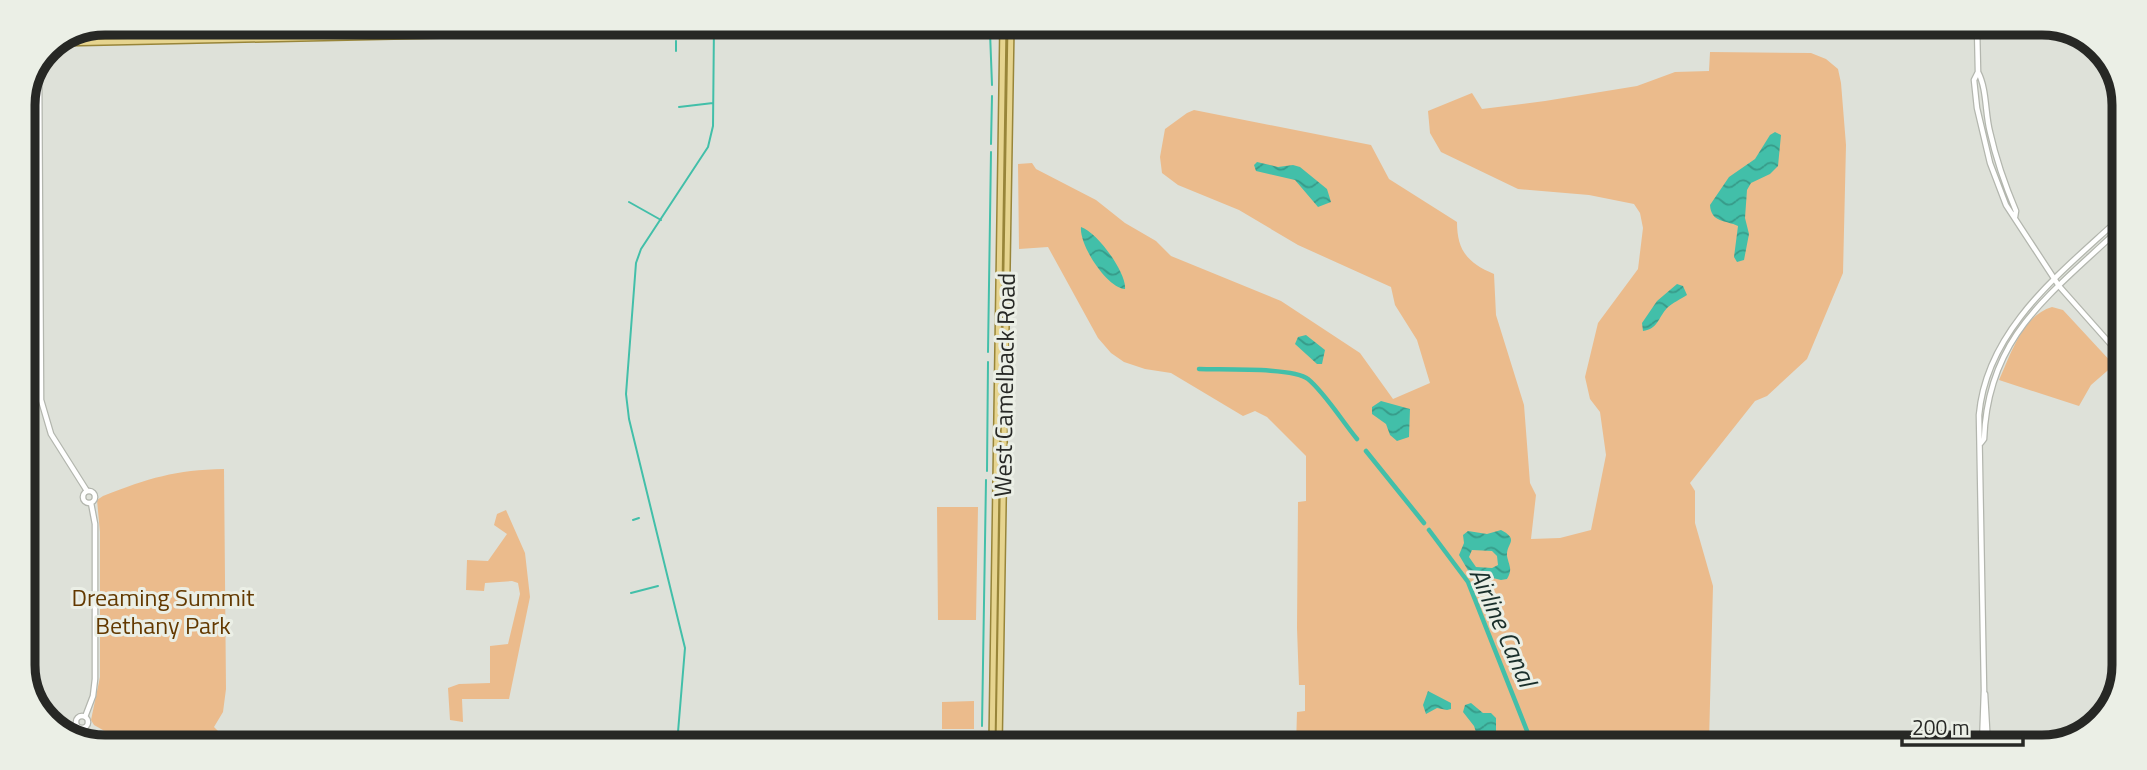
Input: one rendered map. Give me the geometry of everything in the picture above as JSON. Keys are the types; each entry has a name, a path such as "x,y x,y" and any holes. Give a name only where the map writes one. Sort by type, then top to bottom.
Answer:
{"main road":[{"path":"73,43 454,35"},
{"name":"West Camelback Road","path":"992,735 1004,35"},
{"name":"West Camelback Road","path":"999,735 1011,35"},
{"path":"1001,149 1009,148"},
{"path":"998,358 1005,358"},
{"path":"996,438 1004,438"}],"street":[{"path":"1977,35 1978,72 1974,80 1984,144 2010,214 2015,217 2059,286 2112,346"},
{"path":"39,81 40,393 51,435 87,491 95,494 96,499 91,503"},
{"path":"2017,327 2027,307 2112,228"},
{"path":"1982,735 1982,487 1979,415 1984,383 1996,355 2017,327 2112,236"},
{"path":"87,491 83,499 91,503"},
{"path":"85,717 76,719 79,728 85,728 87,725 85,717 93,696 95,679 94,524 91,503"},
{"path":"1984,690 1987,735"}],"green space":[{"path":"1710,52 1811,53 1826,59 1838,69 1846,145 1843,273 1807,359 1767,396 1755,401 1690,483 1695,491 1695,523 1713,586 1709,735 1296,735 1297,712 1305,711 1305,685 1299,685 1297,628 1298,502 1306,501 1306,456 1267,417 1255,411 1243,416 1171,373 1124,362 1111,353 1098,338 1048,247 1019,249 1018,164 1032,163 1036,169 1096,200 1125,223 1156,241 1171,256 1281,301 1360,353 1393,399 1430,383 1417,340 1395,305 1391,287 1298,245 1239,210 1178,185 1162,173 1160,157 1165,129 1194,110 1371,145 1389,179 1457,222 1459,241 1466,255 1494,274 1496,315 1524,405 1530,483 1536,495 1531,539 1560,538 1591,530 1606,455 1600,412 1590,399 1585,377 1598,323 1638,269 1643,228 1640,213 1634,204 1589,195 1518,189 1441,152 1430,133 1428,111 1472,93 1482,109 1637,86 1675,72 1709,71"},
{"path":"2052,307 2063,310 2112,363 2112,367 2091,385 2079,406 1999,380 2025,327"},
{"name":"Dreaming Summit Bethany Park","path":"224,469 226,689 223,712 214,727 222,735 112,735 94,725 91,720 100,677 100,532 97,500 149,480 191,471"},
{"path":"937,507 978,507 976,620 938,620"},
{"path":"506,510 525,553 530,597 509,699 462,699 463,722 450,720 448,688 459,684 490,683 490,646 508,644 520,594 518,583 485,583 484,591 466,590 467,560 488,561 507,534 494,525 497,514"},
{"path":"974,701 974,729 942,729 942,702"}],"water":[{"path":"1775,132 1781,135 1778,166 1770,174 1751,183 1747,190 1745,218 1749,234 1744,260 1737,262 1734,257 1738,226 1716,218 1710,205 1729,177 1755,159 1770,135"},
{"path":"1257,162 1278,167 1300,167 1327,189 1331,202 1318,207 1295,180 1256,171 1254,165"},
{"path":"1081,227 1088,230 1110,254 1121,273 1125,289 1110,281 1095,264 1084,244"},
{"path":"1677,284 1683,286 1687,295 1667,308 1652,328 1643,331 1642,323 1657,301"},
{"path":"1306,335 1325,350 1322,364 1317,364 1295,344 1298,337"},
{"path":"1381,401 1410,409 1409,437 1397,441 1390,435 1386,424 1372,414 1372,407"},
{"path":"1501,530 1510,536 1507,556 1510,570 1507,579 1469,572 1459,555 1464,543 1463,535 1468,531 1487,534","holes":["1472,550 1492,551 1497,556 1498,565 1492,568 1476,567 1469,557"]},
{"path":"1428,691 1451,703 1451,709 1437,708 1426,714 1423,705"},
{"path":"1471,703 1483,713 1491,713 1496,718 1495,735 1477,735 1474,726 1463,712 1465,705"}],"waterway":[{"path":"678,735 685,648 629,419 626,394 636,263 641,249 708,147 713,126 714,35"},
{"path":"990,35 992,85"},
{"path":"676,41 676,51"},
{"path":"991,144 992,96"},
{"path":"679,107 713,103"},
{"path":"988,352 991,152"},
{"path":"629,202 661,220"},
{"path":"987,471 988,362"},
{"name":"Airline Canal","path":"1199,369 1273,371 1300,375 1321,392 1357,439"},
{"name":"Airline Canal","path":"1366,451 1424,523"},
{"path":"982,726 986,480"},
{"path":"633,520 639,518"},
{"name":"Airline Canal","path":"1429,530 1468,582 1529,735"},
{"path":"631,593 658,586"}]}
